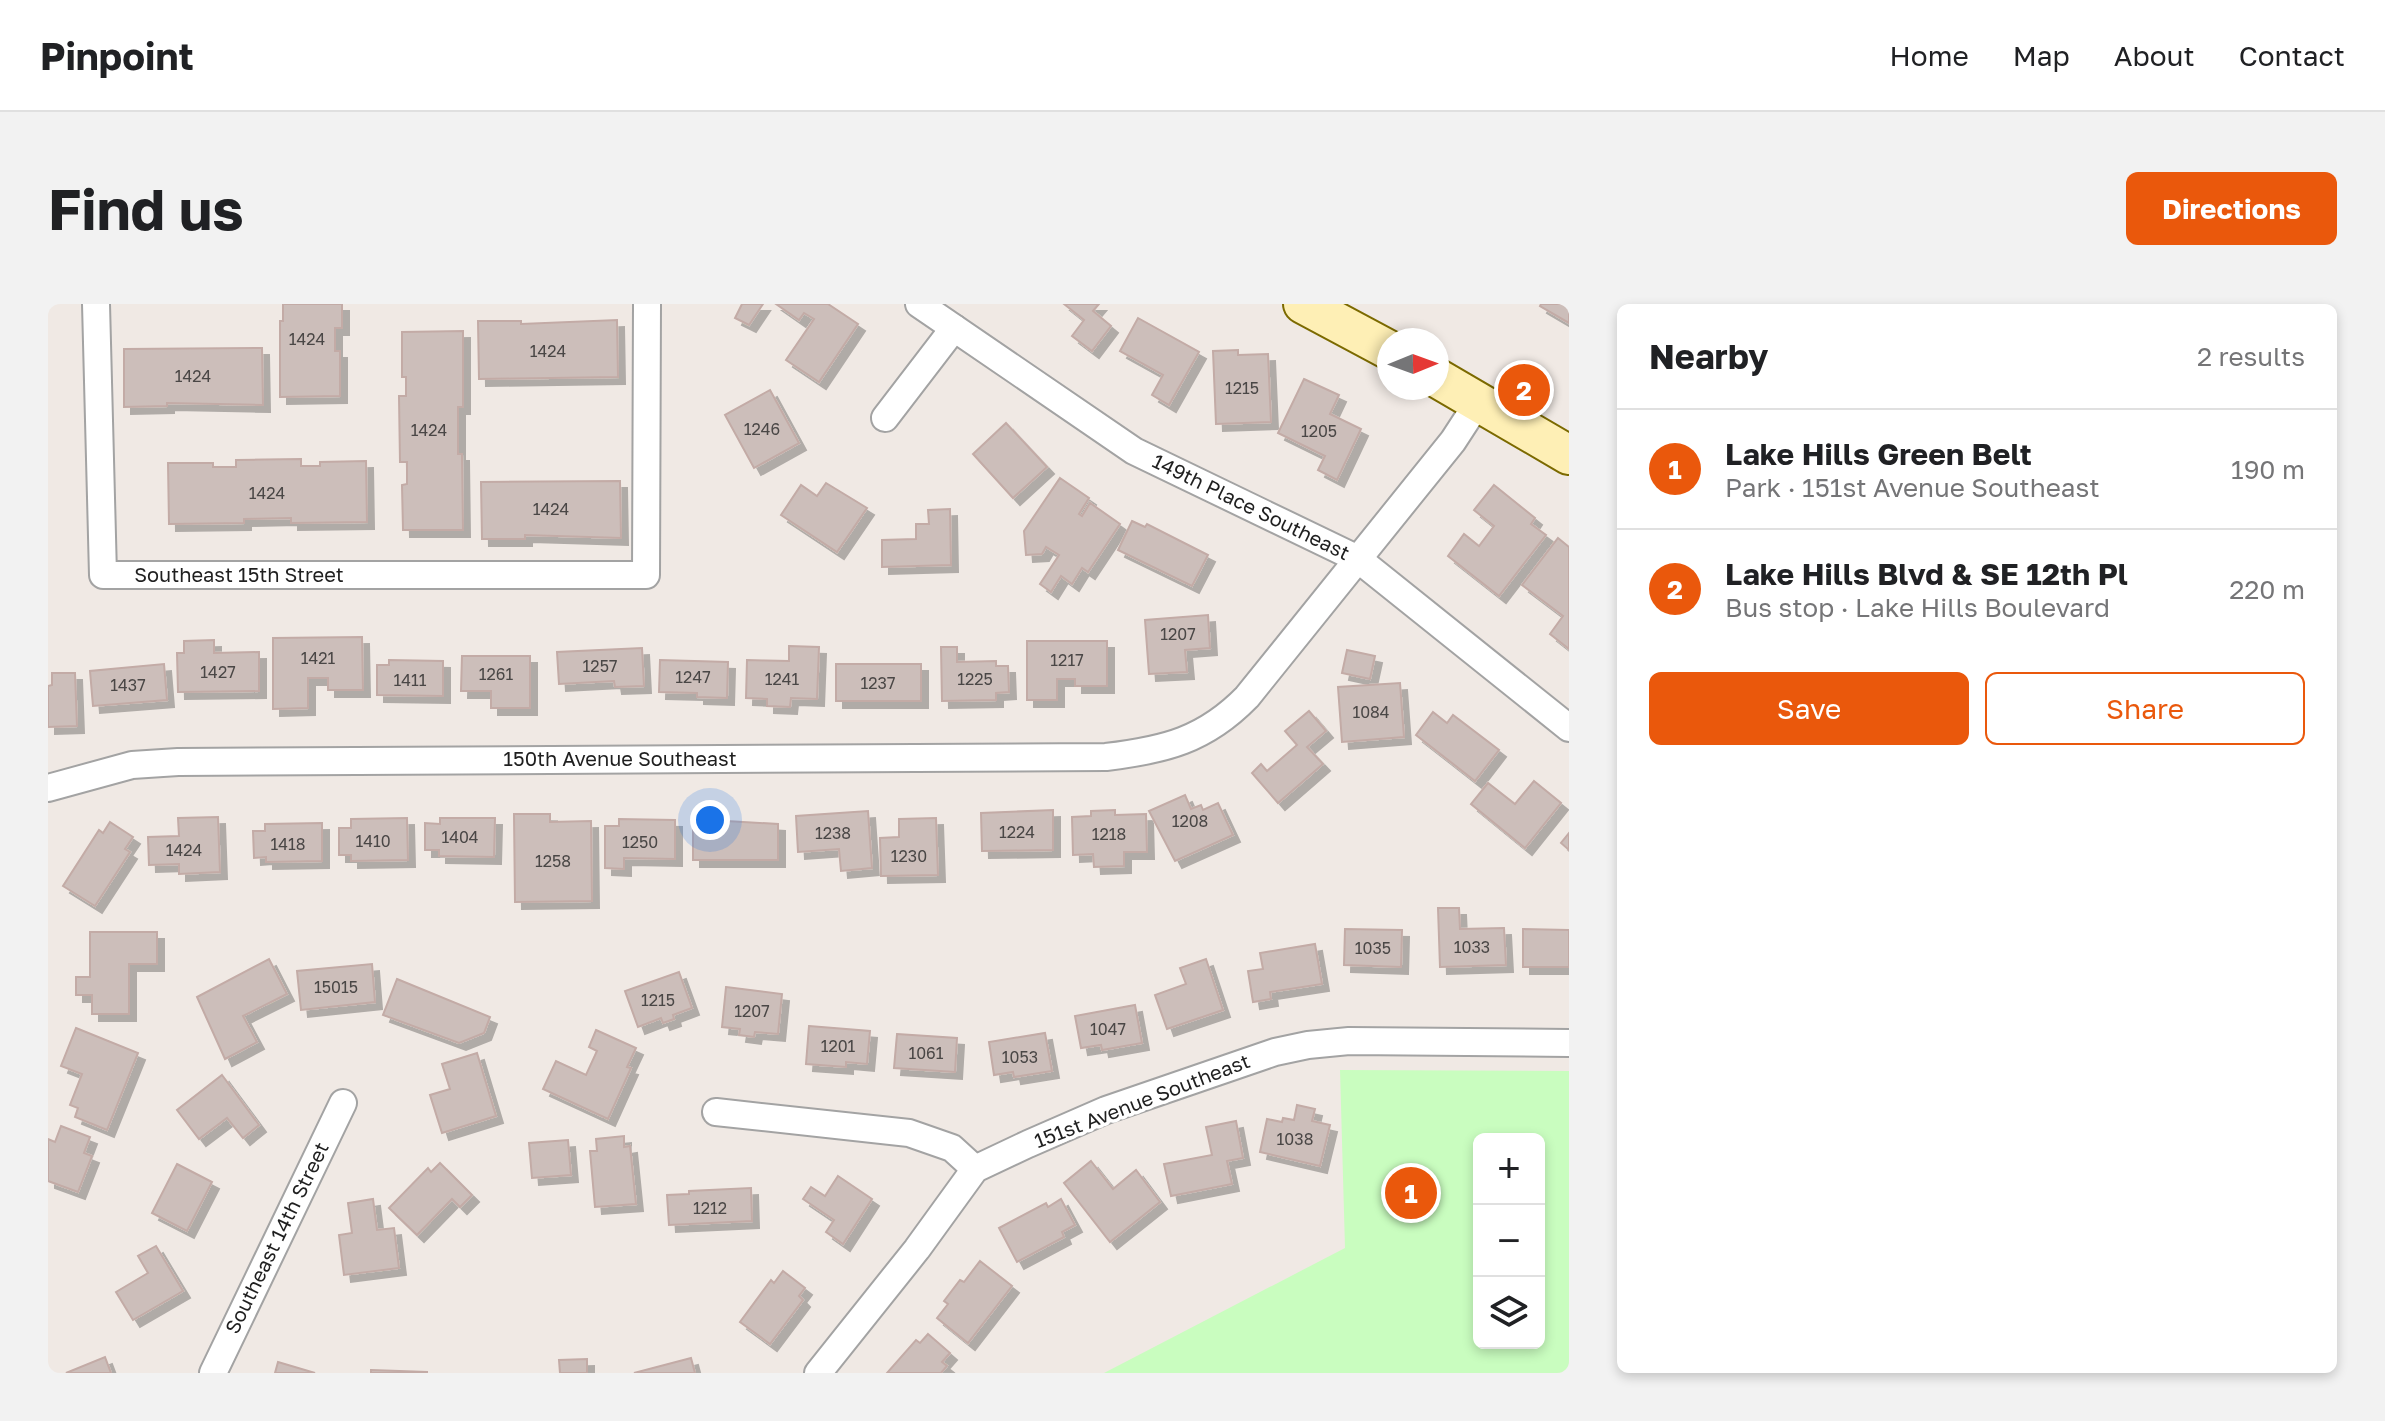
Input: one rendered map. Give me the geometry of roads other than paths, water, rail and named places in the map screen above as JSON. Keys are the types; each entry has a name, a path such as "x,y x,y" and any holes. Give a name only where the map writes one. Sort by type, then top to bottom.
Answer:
{"street":[{"name":"Southeast 15th Street","path":"96,304 103,575 646,575 647,304"},
{"name":"149th Place Southeast","path":"919,304 1134,451 1358,559 1569,728"},
{"path":"1303,304 1377,344"},
{"path":"885,418 954,328"},
{"path":"1449,385 1569,455"},
{"name":"150th Avenue Southeast","path":"48,788 132,765 178,762 1106,757 1146,752 1193,737 1226,718 1247,697 1463,428 1479,401"},
{"name":"151st Avenue Southeast","path":"818,1373 917,1249 975,1169 1106,1110 1286,1050 1349,1041 1569,1043"},
{"name":"Southeast 14th Street","path":"213,1373 343,1103"},
{"path":"716,1112 909,1133 952,1148 975,1169"}],"place":[{"name":"Lake Hills Blvd & SE 12th Pl","path":"1524,390"},
{"name":"Lake Hills Green Belt","path":"1411,1193"}]}
